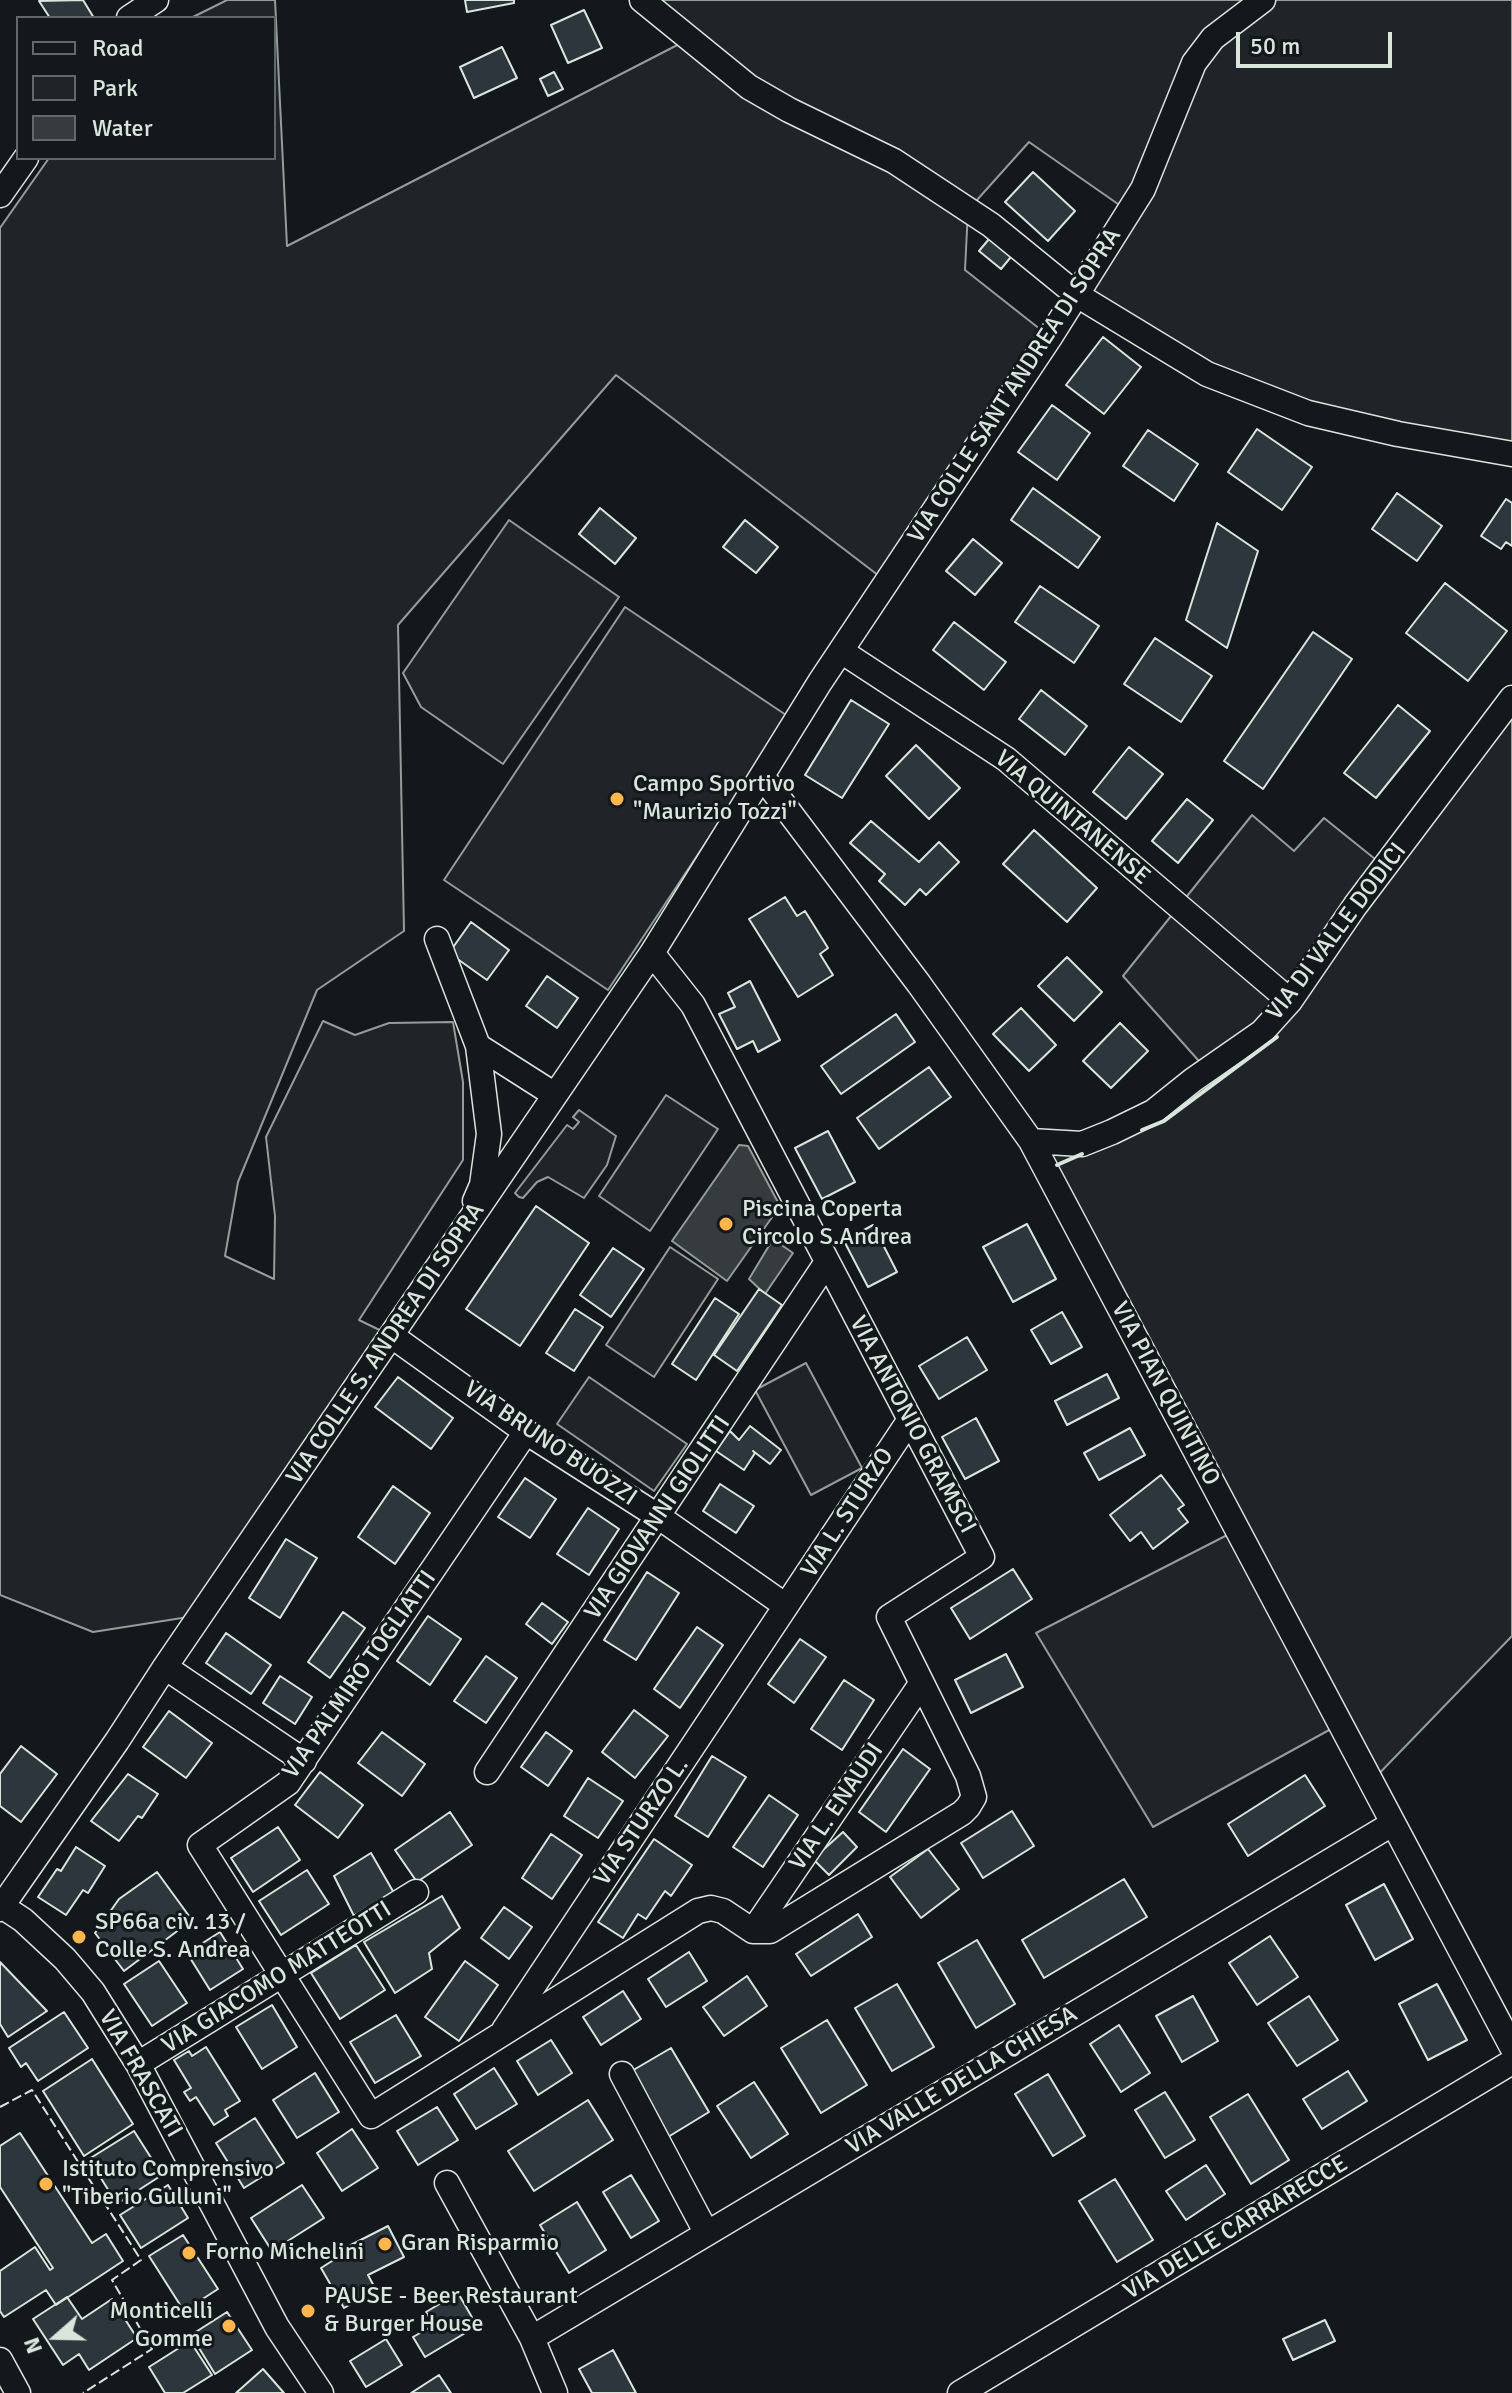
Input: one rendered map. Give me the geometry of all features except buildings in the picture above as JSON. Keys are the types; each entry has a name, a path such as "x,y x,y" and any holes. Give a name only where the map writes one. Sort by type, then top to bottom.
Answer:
{"street":[{"path":"132,16 156,0"},
{"path":"642,0 749,87 894,161 991,225 1077,295 1207,374 1308,413 1398,434 1512,454"},
{"name":"VIA COLLE SANT'ANDREA DI SOPRA","path":"762,776 1143,189 1194,63 1213,38 1263,0"},
{"path":"0,195 25,160"},
{"name":"VIA QUINTANENSE","path":"841,651 1006,759 1290,1001"},
{"name":"VIA DI VALLE DODICI","path":"1031,1141 1082,1144 1153,1112 1262,1032 1290,1001 1355,906 1512,698"},
{"name":"VIA COLLE S. ANDREA DI SOPRA","path":"1,1907 652,953 762,776"},
{"name":"VIA PIAN QUINTINO","path":"762,776 919,984 1031,1141 1512,2047"},
{"path":"437,939 478,1046 489,1134 482,1185 462,1233"},
{"name":"VIA ANTONIO GRAMSCI","path":"652,953 693,1005 982,1557 889,1617 968,1776 974,1793 973,1801 962,1813 770,1931 753,1931"},
{"path":"478,1046 555,1095"},
{"name":"VIA GIOVANNI GIOLITTI","path":"487,1772 827,1262"},
{"name":"VIA BRUNO BUOZZI","path":"392,1336 526,1432 659,1517 786,1606"},
{"name":"VIA L. STURZO","path":"786,1606 909,1421"},
{"name":"VIA PALMIRO TOGLIATTI","path":"281,1976 200,1845 288,1783 526,1432"},
{"name":"VIA STURZO L.","path":"498,2038 786,1606"},
{"path":"165,1667 304,1761"},
{"name":"VIA L. ENAUDI","path":"753,1931 921,1684"},
{"name":"VIA VALLE DELLA CHIESA","path":"532,2338 1392,1824"},
{"name":"VIA GIACOMO MATTEOTTI","path":"138,2064 416,1892"},
{"name":"VIA FRASCATI","path":"1,1907 23,1920 65,1959 93,1992 138,2064 248,2277 321,2393"},
{"path":"281,1976 371,2116 698,1911 711,1908 723,1911 753,1931"},
{"name":"VIA DELLE CARRARECCE","path":"960,2393 1512,2062"},
{"path":"622,2074 706,2232"},
{"path":"447,2183 532,2338 555,2393"},
{"path":"0,2360 18,2393"}],"green space":[{"path":"227,0 275,0 276,16 195,16"},
{"path":"644,0 1512,0 1512,453 1308,413 1077,295 1128,211 1029,142 968,210 965,270 1050,337 887,582 616,375 398,625 404,931 317,990 238,1182 225,1256 274,1279 275,1216 266,1137 323,1021 355,1035 389,1023 453,1022 463,1082 463,1160 359,1320 392,1336 201,1615 93,1632 0,1595 0,228 48,160 276,160 276,20 287,246 689,39"},
{"path":"509,520 619,597 503,764 421,707 403,673"},
{"name":"Campo Sportivo \"Maurizio Tozzi\"","path":"625,607 789,717 608,990 444,880"},
{"path":"1512,698 1512,1636 1369,1784 1340,1724 1153,1827 1036,1633 1237,1530 1031,1141 1112,1132 1164,1121 1207,1070 1123,976 1252,815 1294,851 1324,818 1385,867"},
{"path":"666,1095 718,1129 650,1231 599,1196"},
{"path":"579,1110 616,1136 607,1165 584,1198 548,1177 537,1182 523,1198 519,1197 515,1193 567,1125 573,1129 579,1122 573,1117"},
{"path":"670,1247 718,1279 654,1377 606,1345"},
{"path":"806,1363 862,1468 811,1495 755,1390"},
{"path":"589,1377 687,1444 654,1491 557,1424"}],"water":[{"name":"Piscina Coperta Circolo S.Andrea","path":"739,1145 748,1146 780,1206 727,1281 672,1241"},
{"path":"773,1239 793,1253 765,1294 749,1279"}],"fence":[{"path":"0,2107 32,2090 141,2260 112,2280 152,2349 83,2393"}],"wall":[{"path":"1142,1130 1164,1121 1277,1037"},
{"path":"1057,1165 1082,1154"}],"place":[{"name":"Campo Sportivo \"Maurizio Tozzi\"","path":"617,799"},
{"name":"Piscina Coperta Circolo S.Andrea","path":"726,1224"},
{"name":"SP66a civ. 13 / Colle S. Andrea","path":"79,1937"},
{"name":"Istituto Comprensivo \"Tiberio Gulluni\"","path":"46,2184"},
{"name":"Gran Risparmio","path":"385,2244"},
{"name":"Forno Michelini","path":"189,2253"},
{"name":"PAUSE - Beer Restaurant & Burger House","path":"308,2311"},
{"name":"Monticelli Gomme","path":"229,2326"}]}
